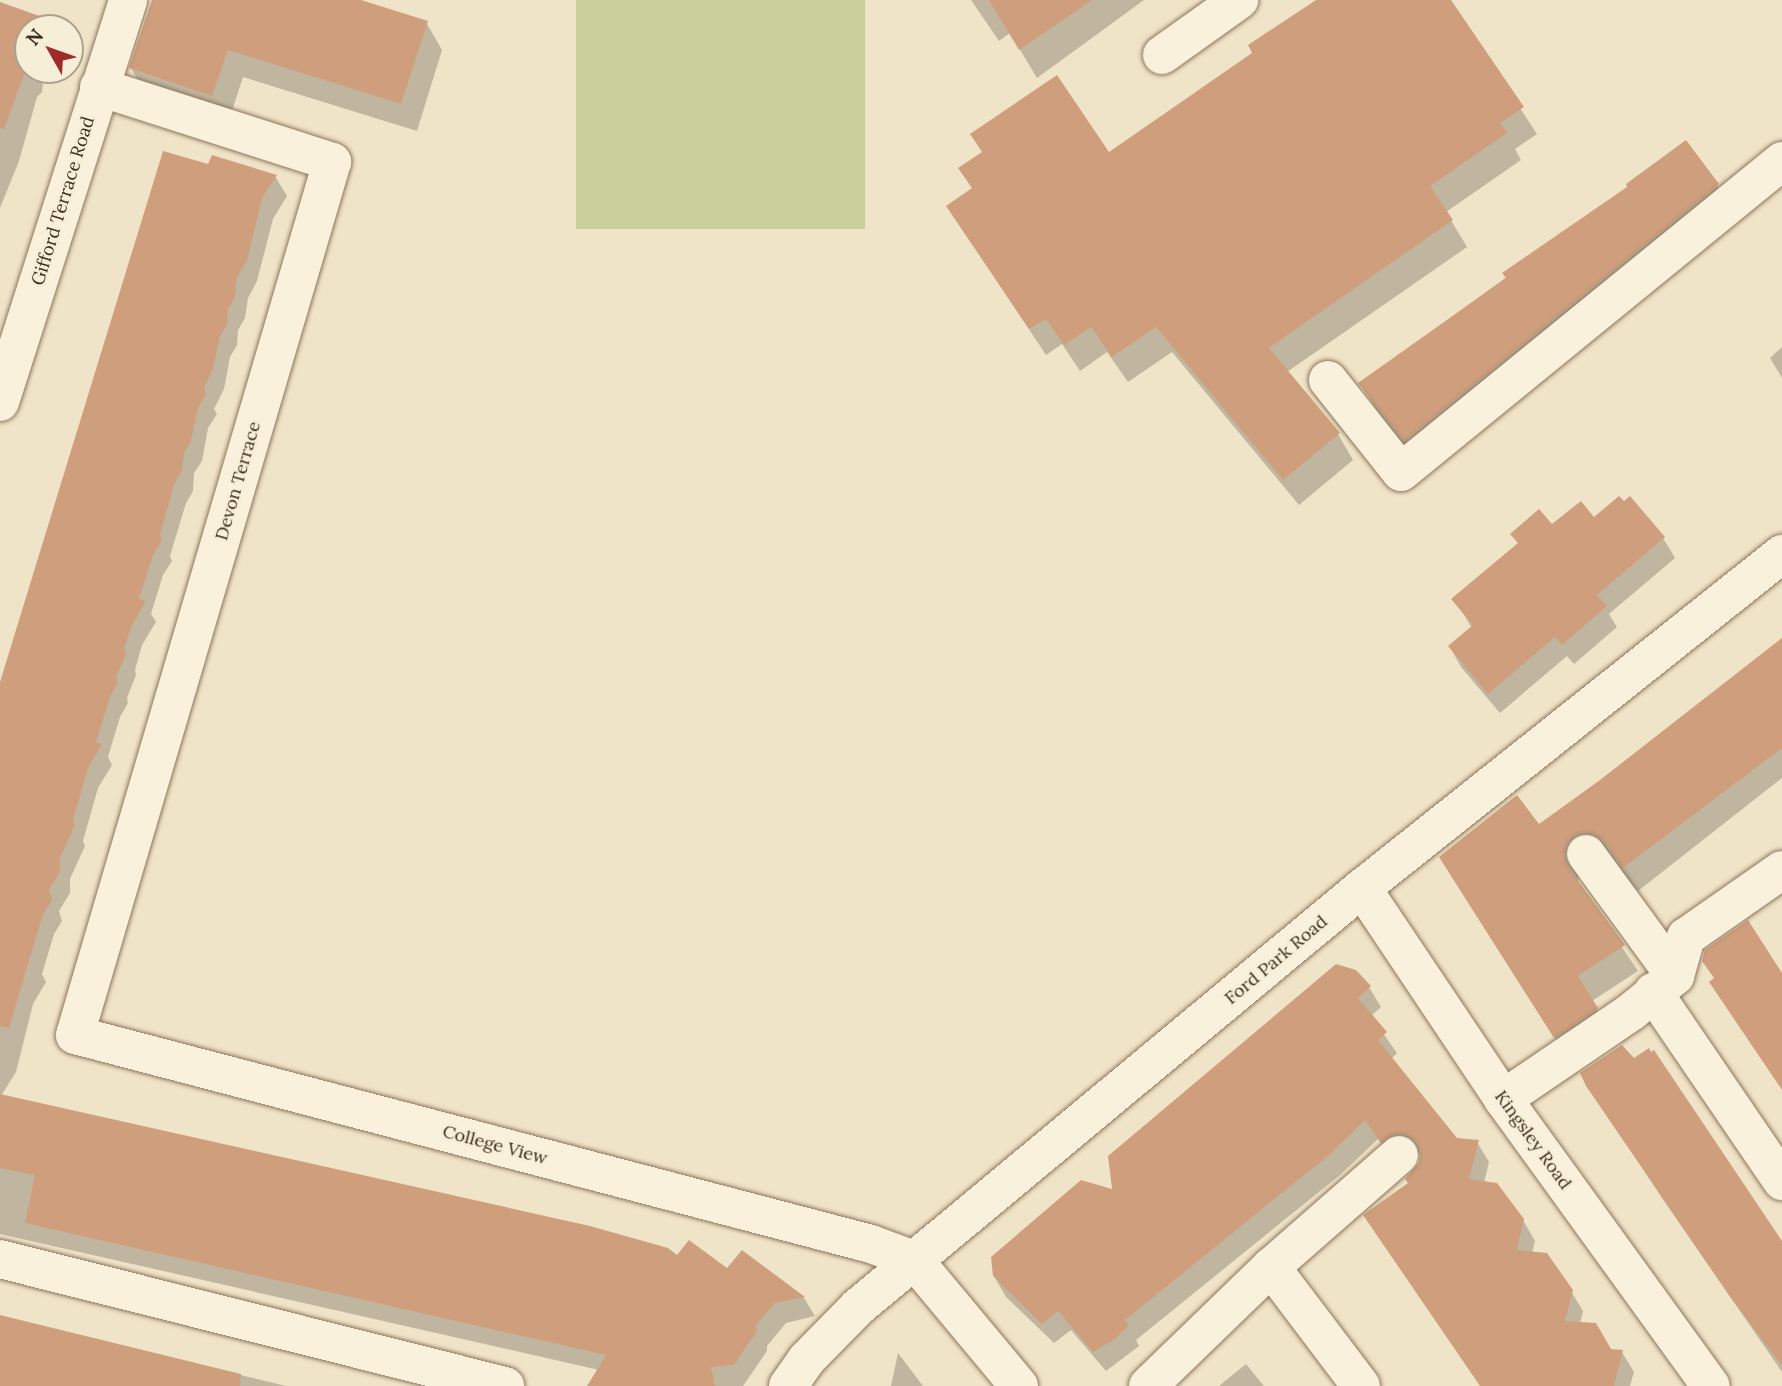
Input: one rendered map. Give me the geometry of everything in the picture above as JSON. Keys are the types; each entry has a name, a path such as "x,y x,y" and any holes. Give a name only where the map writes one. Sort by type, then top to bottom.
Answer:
{"street":[{"name":"Gifford Terrace Road","path":"0,402 128,0"},
{"path":"1163,55 1238,0"},
{"name":"Devon Terrace","path":"75,1035 332,162 99,87"},
{"path":"1328,380 1401,472 1782,160"},
{"name":"Ford Park Road","path":"788,1386 806,1360 858,1307 914,1260 1362,888 1782,554"},
{"path":"1586,854 1782,1181"},
{"path":"1503,1099 1631,1012 1664,984 1686,937 1777,884"},
{"name":"Kingsley Road","path":"1362,888 1503,1099 1711,1386"},
{"name":"College View","path":"75,1035 871,1244 914,1260"},
{"path":"1148,1386 1271,1266 1399,1154"},
{"path":"0,1259 505,1386"},
{"path":"914,1260 1019,1386"},
{"path":"1271,1266 1361,1386"}],"green space":[{"path":"576,0 865,0 865,229 576,229"}],"building":[{"path":"152,0 361,0 428,21 401,104 228,50 212,96 129,68"},
{"path":"989,0 1092,0 1019,50"},
{"path":"1316,0 1451,0 1524,107 1500,123 1507,133 1430,186 1453,220 1269,348 1340,433 1283,480 1156,327 1112,357 1091,327 1064,345 1046,319 1029,329 946,206 972,188 958,168 982,152 970,134 1057,75 1109,152 1252,53 1248,45"},
{"path":"0,2 34,14 14,14 14,84 21,84 4,129 0,128"},
{"path":"1686,140 1719,184 1404,441 1358,383 1506,278 1502,273 1627,187 1626,184"},
{"path":"163,151 208,164 212,155 277,175 262,198 247,261 237,277 235,298 228,309 227,325 220,336 213,368 204,388 206,394 198,408 191,441 184,453 182,471 175,482 160,535 162,540 153,555 139,599 146,601 132,625 124,649 126,654 116,677 118,682 110,697 96,742 102,744 88,768 73,820 75,825 60,858 60,872 49,890 52,900 43,914 9,1028 0,1026 0,682"},
{"path":"1619,496 1624,501 1630,496 1665,537 1597,595 1607,606 1562,645 1555,637 1488,694 1448,646 1473,625 1451,599 1518,543 1510,534 1539,509 1552,524 1581,501 1594,517"},
{"path":"1782,638 1782,748 1623,868 1604,841 1594,834 1583,832 1574,836 1566,845 1564,856 1568,867 1625,945 1578,976 1598,1008 1554,1038 1439,857 1517,795 1539,824 1600,780"},
{"path":"1748,920 1782,973 1782,1090 1709,982 1714,978 1702,961 1705,950"},
{"path":"1336,964 1356,970 1371,986 1358,998 1387,1032 1378,1040 1457,1138 1479,1140 1469,1179 1497,1183 1524,1219 1517,1250 1547,1253 1573,1290 1565,1321 1596,1323 1611,1349 1623,1350 1614,1386 1480,1386 1363,1215 1408,1183 1405,1179 1419,1163 1421,1151 1416,1141 1405,1134 1394,1134 1380,1142 1365,1120 1329,1155 1125,1320 1129,1325 1114,1340 1093,1352 1058,1311 1042,1324 993,1276 991,1257 1081,1180 1112,1189 1108,1156"},
{"path":"1622,1045 1634,1058 1649,1048 1651,1052 1654,1050 1782,1241 1782,1366 1731,1298 1586,1086 1580,1073"},
{"path":"0,1094 590,1226 668,1248 677,1255 689,1240 727,1268 742,1250 805,1297 775,1303 756,1325 757,1331 734,1365 711,1367 715,1386 587,1386 606,1355 25,1223 35,1175 0,1168"},
{"path":"0,1315 241,1374 240,1386 0,1386"}]}
